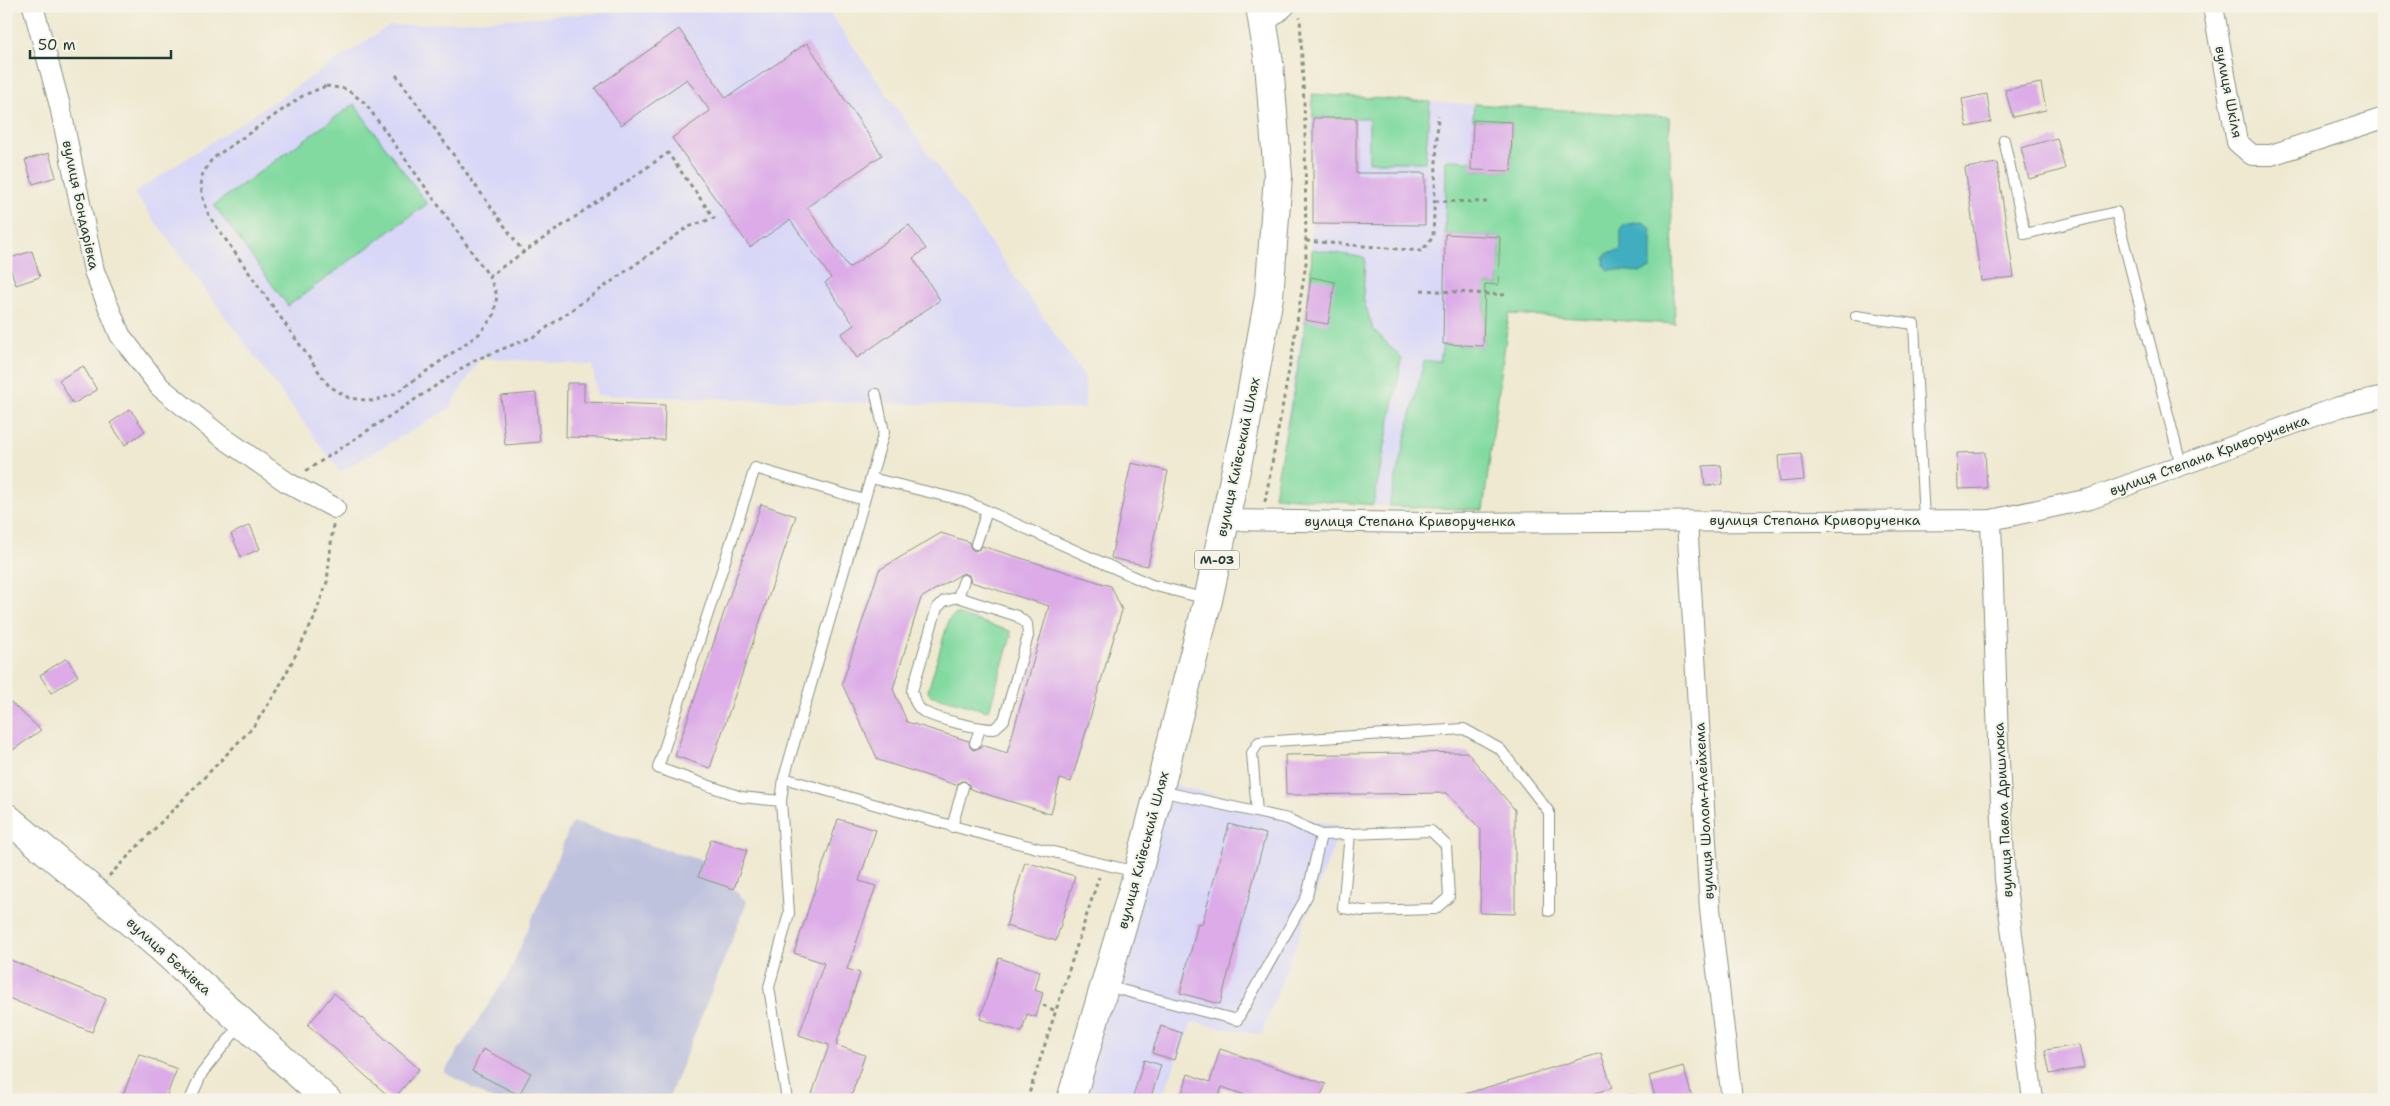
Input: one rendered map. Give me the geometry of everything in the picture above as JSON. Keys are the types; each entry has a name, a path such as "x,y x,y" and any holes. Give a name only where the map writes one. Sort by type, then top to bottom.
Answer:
{"main road":[{"name":"вулиця Київський Шлях","path":"1070,1100 1106,986 1138,872 1208,600 1226,520 1269,297 1278,176 1269,63 1261,15"},
{"name":"вулиця Бежівка","path":"6,817 160,947 327,1100"}],"street":[{"name":"вулиця Бондарівка","path":"33,6 60,106 94,271 120,335 160,387 218,434 288,483 335,508"},
{"path":"1261,15 1285,6"},
{"name":"вулиця Шкіля","path":"2213,6 2237,142 2252,155 2271,155 2384,118"},
{"name":"вулиця Степана Криворученка","path":"1226,520 1424,523 1991,520 2090,500 2339,407 2384,397"},
{"name":"вулиця Павла Дришлюка","path":"1991,520 2005,879 2033,1100"},
{"name":"вулиця Шолом-Алейхема","path":"1687,521 1710,910 1732,1100"}],"lane":[{"path":"2004,140 2025,234 2116,212 2181,465"},
{"path":"1856,316 1914,324 1924,520"},
{"path":"787,1100 769,987 790,913 781,801 784,778 884,432 876,394"},
{"path":"781,801 741,797 658,768 755,468 864,500"},
{"path":"871,478 964,501 1152,585 1208,600"},
{"path":"976,544 987,511"},
{"path":"958,597 964,580"},
{"path":"958,597 1017,616 1027,624 1028,636 1004,720 994,729 980,729 924,712 915,703 912,692 937,608 944,600 958,597"},
{"path":"975,743 980,729"},
{"path":"1257,812 1252,753 1259,742 1464,729 1500,749 1549,812 1548,911"},
{"path":"784,778 952,827 1138,872"},
{"path":"952,827 963,787"},
{"path":"1160,791 1288,819 1321,835 1350,834 1432,832 1446,844 1449,897 1436,909 1364,911 1343,908 1350,834"},
{"path":"1106,986 1237,1020 1307,896 1321,835"},
{"path":"190,1100 202,1073 243,1023"}],"path":[{"path":"396,76 524,252"},
{"path":"326,86 346,89 365,103 489,276 497,295 494,315 479,334 394,395 372,401 349,398 328,386 209,216 202,195 201,177 212,158 304,95 326,86"},
{"path":"1306,241 1422,251 1433,237 1438,115"},
{"path":"288,483 475,360 535,336 688,227 714,218 668,153 489,276"},
{"path":"1434,201 1489,202"},
{"path":"1421,290 1507,295"},
{"path":"94,891 253,727 277,691 313,621 327,582 335,508"},
{"path":"1027,1100 1103,864"},
{"path":"1043,1005 1056,1011"}],"shaded area":[{"path":"716,6 825,6 1085,377 1085,409 596,395 593,365 480,358 449,409 340,472 134,193 389,26"},
{"path":"1312,94 1669,117 1675,324 1509,314 1483,510 1384,506 1274,496 1311,277"},
{"path":"1171,784 1341,827 1261,1035 1192,1022 1161,1100 1076,1100"},
{"path":"572,822 704,861 747,902 668,1100 493,1100 444,1072 510,972"}],"green space":[{"path":"1312,94 1430,102 1425,162 1369,162 1369,118 1313,118"},
{"path":"354,104 427,204 288,306 214,205"},
{"path":"1474,104 1669,117 1675,324 1509,314 1483,510 1389,506 1424,361 1440,361 1443,344 1483,346 1485,284 1498,285 1500,237 1445,234 1446,160 1471,161 1472,170 1511,171 1512,122 1473,120"},
{"path":"1312,249 1365,258 1363,298 1373,329 1402,359 1373,505 1274,496 1307,310"},
{"path":"956,614 1010,631 1011,636 990,707 987,711 930,695 928,691 949,619"}],"water":[{"path":"1642,222 1648,225 1651,230 1651,268 1641,272 1608,270 1604,266 1604,256 1608,253 1620,251 1623,225"}],"building":[{"path":"679,29 726,98 807,43 882,155 807,207 849,268 909,225 926,249 913,258 940,300 857,358 841,334 854,325 825,283 831,278 790,220 750,247 672,138 710,111 687,79 621,125 595,88"},
{"path":"2041,83 2046,110 2013,117 2005,90"},
{"path":"1987,94 1991,122 1967,127 1962,99"},
{"path":"1313,118 1356,118 1356,173 1425,173 1425,225 1313,224"},
{"path":"1473,120 1512,122 1511,171 1471,170"},
{"path":"2057,138 2065,169 2029,179 2021,148"},
{"path":"49,153 56,177 33,184 25,160"},
{"path":"1997,163 2014,277 1981,281 1965,168"},
{"path":"1445,234 1500,237 1498,285 1485,284 1483,346 1443,344"},
{"path":"32,251 40,277 16,285 7,259"},
{"path":"1311,277 1335,282 1328,324 1305,320"},
{"path":"83,366 97,390 73,404 59,380"},
{"path":"567,383 584,383 584,402 665,405 664,440 566,437"},
{"path":"536,393 540,442 505,445 501,396"},
{"path":"130,409 145,431 125,445 110,423"},
{"path":"1985,452 1987,488 1958,489 1957,453"},
{"path":"1801,454 1804,480 1780,482 1778,456"},
{"path":"1131,463 1168,471 1148,566 1111,558"},
{"path":"1721,465 1723,484 1705,486 1703,466"},
{"path":"761,504 796,516 710,768 675,756"},
{"path":"250,525 260,549 241,557 231,534"},
{"path":"941,533 969,542 974,551 982,546 1111,586 1122,610 1071,782 1060,779 1051,814 970,789 965,781 961,781 956,785 878,760 842,684 879,570","holes":["963,573 969,575 971,582 1049,606 1007,753 982,745 973,750 970,747 969,741 907,722 893,689 921,598"]},
{"path":"67,658 78,676 51,693 40,675"},
{"path":"6,698 41,730 6,755"},
{"path":"1467,752 1515,810 1515,914 1480,913 1481,830 1447,793 1286,795 1285,755"},
{"path":"838,819 876,830 859,881 876,886 847,969 860,973 836,1045 865,1055 850,1100 810,1100 829,1045 799,1035 824,963 794,953"},
{"path":"1229,824 1266,834 1220,1004 1180,993 1198,923 1202,924"},
{"path":"711,839 747,850 734,889 698,877"},
{"path":"1025,862 1075,876 1056,941 1006,926"},
{"path":"6,958 106,999 92,1032 6,997"},
{"path":"999,958 1040,971 1035,990 1043,993 1036,1017 1027,1014 1022,1032 980,1019"},
{"path":"334,993 419,1069 393,1100 308,1025"},
{"path":"1161,1026 1182,1033 1174,1060 1152,1053"},
{"path":"2079,1045 2084,1068 2050,1074 2045,1050"},
{"path":"483,1049 531,1073 519,1095 472,1071"},
{"path":"1220,1049 1326,1084 1319,1100 1259,1100 1222,1087 1218,1100 1180,1100 1188,1074 1210,1082"},
{"path":"1601,1053 1612,1088 1572,1100 1459,1100 1458,1096"},
{"path":"139,1054 177,1069 165,1100 121,1100"},
{"path":"1144,1060 1161,1065 1150,1100 1132,1100"},
{"path":"1683,1066 1693,1100 1656,1100 1649,1076"}]}
